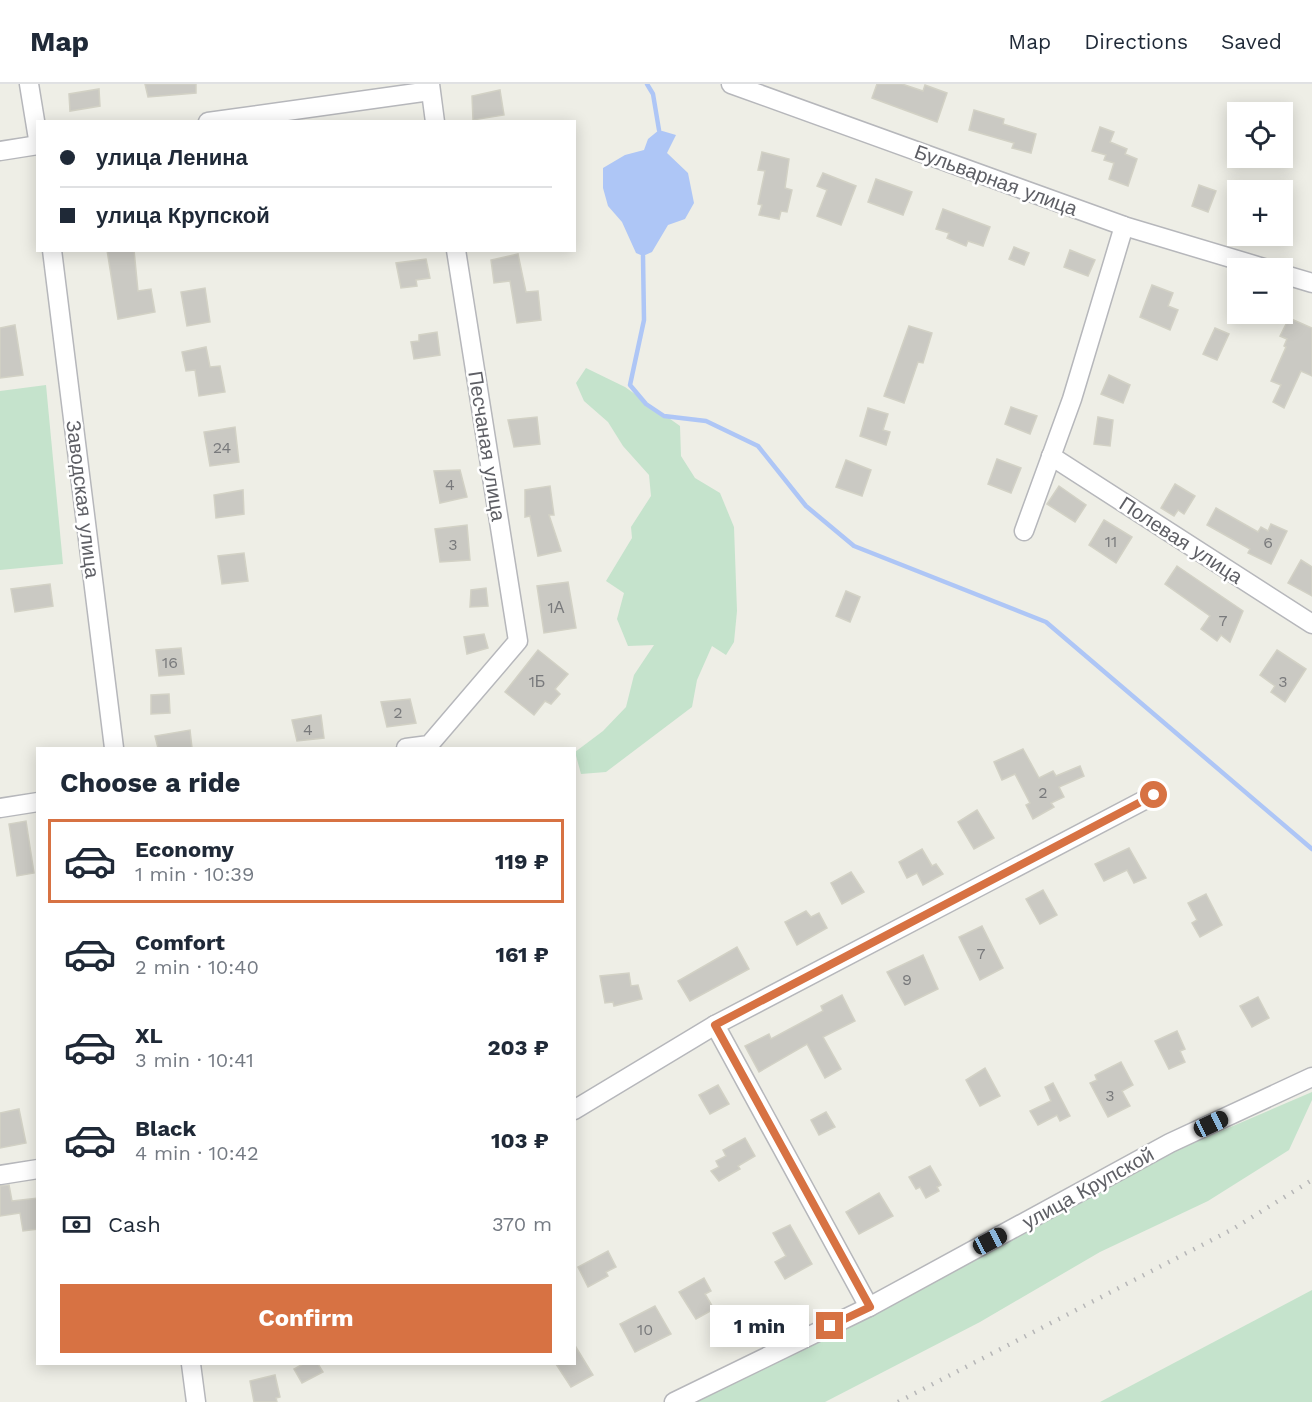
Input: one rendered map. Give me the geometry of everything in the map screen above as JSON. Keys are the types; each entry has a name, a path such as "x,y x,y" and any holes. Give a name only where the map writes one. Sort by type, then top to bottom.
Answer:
{"street":[{"path":"29,84 36,127"},
{"name":"Бульварная улица","path":"731,84 1124,226 1231,258"},
{"path":"221,120 430,87 435,120"},
{"path":"0,151 36,145"},
{"path":"1024,531 1072,399 1124,226"},
{"name":"Заводская улица","path":"52,252 114,747"},
{"name":"Песчаная улица","path":"414,747 429,745 518,641 456,252"},
{"path":"1293,277 1312,283"},
{"name":"Полевая улица","path":"1051,456 1312,624"},
{"path":"576,1109 715,1025 1154,795"},
{"path":"0,808 36,802"},
{"path":"715,1025 870,1307"},
{"name":"улица Крупской","path":"674,1402 870,1307 1170,1143 1312,1077"},
{"path":"0,1175 36,1169"},
{"path":"191,1365 196,1402"}],"green space":[{"path":"586,368 625,387 680,426 681,456 695,478 720,493 734,527 737,611 734,642 726,655 712,646 697,680 692,707 606,772 581,774 576,751 603,731 626,707 634,675 654,645 628,646 617,619 624,593 606,581 632,538 631,527 651,496 649,475 623,446 608,422 584,401 576,383"},
{"path":"46,385 63,564 0,570 0,391"},
{"path":"1312,1092 1312,1100 1289,1150 1208,1201 1100,1252 980,1322 825,1402 683,1402 1170,1153"},
{"path":"1312,1290 1312,1402 1100,1402"}],"water":[{"path":"659,130 676,135 667,153 688,173 694,203 685,219 668,225 652,252 643,256 636,253 622,222 608,206 603,188 603,168 625,155 644,150 648,139"}],"building":[{"path":"145,84 196,84 196,93 148,97"},
{"path":"877,84 902,84 923,91 925,85 947,93 937,122 872,98"},
{"path":"99,89 100,106 70,111 69,94"},
{"path":"500,90 504,115 473,120 472,96"},
{"path":"974,110 1004,119 1003,124 1036,134 1031,153 1012,148 1014,143 969,130"},
{"path":"1100,127 1114,132 1110,142 1127,149 1125,154 1137,159 1128,186 1109,179 1114,163 1104,160 1106,155 1092,151"},
{"path":"762,152 789,159 785,188 792,190 787,212 781,211 779,219 759,215 762,205 758,204 765,171 758,170"},
{"path":"823,173 856,186 841,225 817,216 827,190 817,186"},
{"path":"876,179 912,192 903,215 868,202"},
{"path":"1199,185 1216,191 1208,212 1192,206"},
{"path":"943,209 990,227 983,246 968,241 966,246 947,238 949,233 936,229"},
{"path":"1014,247 1029,253 1024,265 1009,259"},
{"path":"1070,250 1095,260 1088,276 1064,267"},
{"path":"107,252 134,252 138,291 151,289 155,312 118,319"},
{"path":"518,254 526,292 538,291 541,320 517,323 510,281 494,283 491,260"},
{"path":"426,259 430,278 416,280 417,286 401,288 396,263"},
{"path":"1152,285 1173,293 1168,306 1178,310 1170,330 1140,317"},
{"path":"205,288 210,322 187,326 181,292"},
{"path":"1293,320 1312,328 1312,376 1301,371 1284,408 1273,402 1281,385 1271,381 1286,347 1284,346 1287,339 1280,336 1286,324 1293,324"},
{"path":"15,325 23,375 0,378 0,328"},
{"path":"909,326 932,333 923,363 918,362 904,403 884,396"},
{"path":"1215,328 1229,334 1217,360 1203,354"},
{"path":"437,332 440,355 414,359 411,342 419,341 419,335"},
{"path":"206,347 210,367 220,366 225,392 199,396 195,370 186,371 182,352"},
{"path":"1109,375 1130,385 1123,403 1101,394"},
{"path":"1011,407 1037,416 1030,434 1005,424"},
{"path":"868,408 888,414 883,430 890,432 886,445 860,436"},
{"path":"537,417 540,444 514,447 508,420"},
{"path":"1098,417 1113,420 1110,446 1094,444"},
{"path":"235,427 239,462 210,466 204,432"},
{"path":"997,459 1021,468 1011,493 988,484"},
{"path":"846,460 871,470 862,496 836,487"},
{"path":"460,470 467,497 440,503 434,471"},
{"path":"1175,484 1195,496 1184,514 1178,510 1174,516 1161,508"},
{"path":"550,486 554,515 549,515 561,551 538,556 530,516 525,517 525,490"},
{"path":"1059,486 1086,505 1075,522 1047,504"},
{"path":"243,490 244,514 216,518 214,495"},
{"path":"1216,508 1258,532 1261,527 1268,531 1271,524 1287,531 1271,564 1248,553 1250,549 1207,525"},
{"path":"1104,520 1132,537 1116,563 1089,545"},
{"path":"467,525 470,560 440,562 435,529"},
{"path":"244,553 248,581 222,584 218,556"},
{"path":"1301,560 1312,567 1312,596 1288,583"},
{"path":"1177,566 1243,611 1230,642 1221,635 1217,641 1201,629 1210,616 1165,584"},
{"path":"568,582 576,628 544,633 537,586"},
{"path":"50,584 53,606 15,612 11,589"},
{"path":"486,588 488,606 470,607 471,590"},
{"path":"846,591 860,597 850,622 836,616"},
{"path":"484,634 488,648 467,654 464,637"},
{"path":"181,648 184,674 159,676 156,650"},
{"path":"538,650 568,674 555,689 560,694 551,704 545,701 534,715 505,692"},
{"path":"1277,650 1306,669 1285,702 1271,692 1275,686 1260,675"},
{"path":"169,694 170,713 151,714 151,695"},
{"path":"410,699 416,723 387,727 381,702"},
{"path":"321,715 324,738 297,741 292,720"},
{"path":"190,730 192,747 158,747 155,736"},
{"path":"1023,749 1039,778 1053,771 1056,776 1080,766 1084,776 1059,787 1064,797 1051,803 1054,807 1033,819 1026,805 1030,803 1015,774 1002,780 994,762"},
{"path":"977,810 994,838 974,849 958,822"},
{"path":"26,821 34,873 17,876 9,824"},
{"path":"1129,848 1146,878 1134,883 1127,870 1104,881 1095,864"},
{"path":"922,849 932,866 936,864 943,874 923,885 917,873 907,878 899,862"},
{"path":"851,872 864,892 842,904 831,883"},
{"path":"1043,890 1057,915 1040,924 1026,899"},
{"path":"1206,894 1222,925 1200,937 1192,923 1197,920 1188,903"},
{"path":"806,911 811,917 819,913 827,928 797,945 785,922"},
{"path":"982,926 1003,968 980,980 959,937"},
{"path":"737,947 749,969 690,1001 678,981"},
{"path":"923,955 938,989 905,1005 887,972"},
{"path":"629,973 631,986 638,985 642,999 614,1006 613,1002 605,1003 600,976"},
{"path":"842,995 855,1021 823,1037 841,1069 825,1078 807,1044 759,1072 745,1046 769,1034 771,1039 823,1011 821,1006"},
{"path":"1258,997 1269,1018 1252,1027 1240,1006"},
{"path":"1177,1031 1185,1049 1180,1051 1185,1062 1169,1069 1155,1041"},
{"path":"1121,1062 1133,1085 1122,1091 1130,1106 1108,1117 1090,1083 1097,1080 1095,1075"},
{"path":"985,1068 1000,1096 980,1106 966,1080"},
{"path":"1053,1083 1070,1116 1060,1121 1057,1115 1038,1125 1030,1111 1051,1101 1045,1087"},
{"path":"718,1085 729,1104 710,1114 699,1095"},
{"path":"19,1109 26,1143 0,1148 0,1113"},
{"path":"826,1112 835,1127 819,1135 811,1120"},
{"path":"745,1138 755,1156 738,1166 740,1169 719,1181 711,1171 719,1167 716,1161 726,1156 723,1150"},
{"path":"930,1166 941,1185 937,1187 939,1191 926,1198 920,1187 916,1189 909,1177"},
{"path":"9,1185 12,1201 36,1198 36,1229 23,1231 20,1213 0,1216 0,1186"},
{"path":"879,1193 893,1216 859,1234 846,1212"},
{"path":"790,1225 812,1264 785,1279 775,1262 786,1256 773,1233"},
{"path":"608,1251 616,1267 606,1272 608,1276 588,1287 578,1267"},
{"path":"704,1278 711,1291 705,1294 714,1309 696,1319 679,1292"},
{"path":"655,1306 671,1334 635,1352 620,1324"},
{"path":"576,1347 593,1375 571,1387 557,1365 576,1365"},
{"path":"301,1365 319,1365 323,1372 302,1383 294,1369"},
{"path":"275,1375 280,1397 276,1398 277,1402 254,1402 250,1381"}],"waterway":[{"path":"647,84 653,94 659,130"},
{"path":"643,256 644,320 630,385 646,404 664,416 706,421 758,446 806,506 854,546 1046,622 1312,849"}],"railway":[{"path":"898,1402 1233,1229 1312,1180"}],"route":[{"path":"830,1326 870,1307 715,1025 1154,795"}]}
